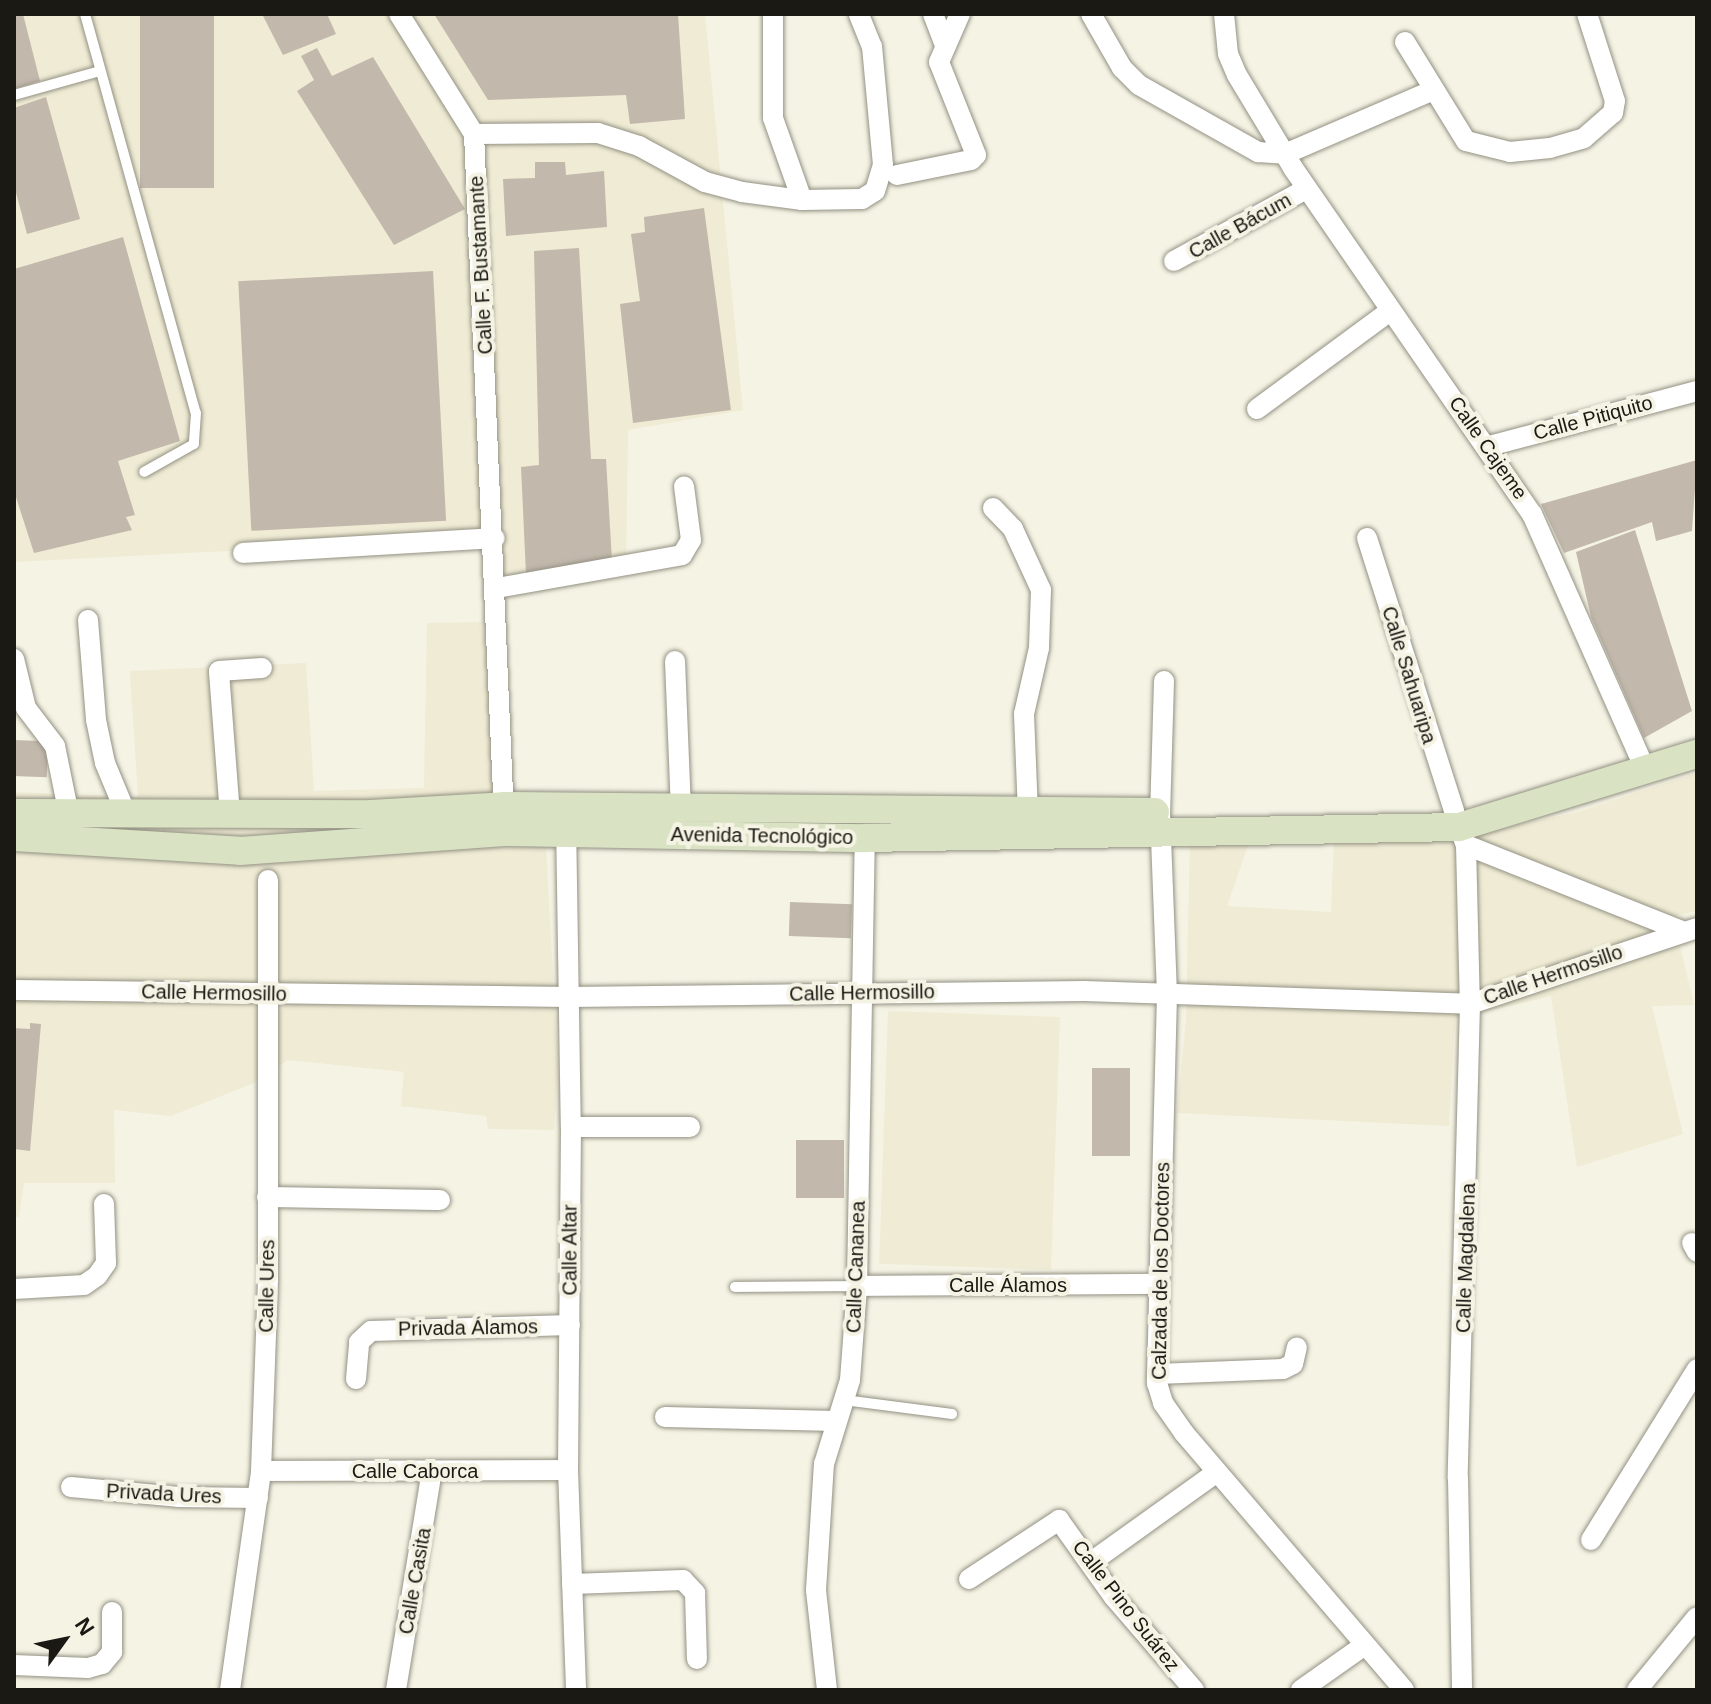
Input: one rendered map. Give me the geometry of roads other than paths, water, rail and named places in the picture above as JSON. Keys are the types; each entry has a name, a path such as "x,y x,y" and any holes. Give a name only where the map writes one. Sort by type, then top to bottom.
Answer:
{"main road":[{"name":"Avenida Tecnológico","path":"14,813 127,816 371,814 566,821 865,838 1161,822 1451,825 1697,754"},
{"name":"Avenida Tecnológico","path":"566,821 681,810 1028,812 1161,822"},
{"name":"Avenida Tecnológico","path":"14,837 240,851 504,819"}],"street":[{"name":"Calle F. Bustamante","path":"399,14 474,134 495,538 504,819"},
{"path":"773,14 773,118 802,200"},
{"path":"474,134 598,133 639,146 705,182 802,200 862,199 875,191 879,178 881,111 872,47 859,14"},
{"path":"933,14 944,42"},
{"path":"897,175 971,160 976,155 939,62 944,42 960,14"},
{"path":"1091,14 1122,68 1139,85 1258,152 1285,154 1431,91"},
{"name":"Calle Cajeme","path":"1224,14 1228,54 1237,75 1306,189 1489,446 1532,514 1644,767"},
{"path":"1405,42 1431,91 1466,141 1510,152 1584,138 1608,121 1615,101 1587,14"},
{"name":"Calle Bácum","path":"1174,261 1306,189"},
{"path":"1257,409 1390,311"},
{"name":"Calle Pitiquito","path":"1489,446 1697,391"},
{"path":"497,588 682,555 691,540 684,486"},
{"path":"993,508 1013,529 1041,590 1042,626 1024,714 1028,812"},
{"path":"243,553 495,538"},
{"name":"Calle Sahuaripa","path":"1367,538 1451,825"},
{"path":"88,620 96,720 105,763 127,816"},
{"path":"14,659 29,716 55,746 69,815"},
{"path":"675,661 681,810"},
{"path":"230,815 219,671 262,668"},
{"name":"Calzada de los Doctores","path":"1164,681 1161,822 1167,995 1157,1374 1163,1403 1362,1647 1404,1690"},
{"name":"Calle Altar","path":"566,821 571,1127 568,1470 576,1690"},
{"path":"1451,825 1690,929"},
{"name":"Calle Magdalena","path":"1451,825 1470,1004 1458,1478 1462,1690"},
{"name":"Calle Cananea","path":"827,1690 816,1590 824,1464 844,1400 857,1286 865,838"},
{"name":"Calle Ures","path":"230,1690 261,1471 267,1197 268,880"},
{"name":"Calle Hermosillo","path":"14,990 569,997 863,993 1167,995 1470,1004 1690,929"},
{"path":"571,1127 690,1127"},
{"path":"267,1197 440,1200"},
{"path":"14,1289 84,1285 97,1276 106,1263 104,1204"},
{"name":"Calle Álamos","path":"857,1286 1158,1284"},
{"name":"Privada Álamos","path":"356,1379 359,1342 371,1331 570,1325"},
{"path":"1157,1374 1283,1369 1293,1364 1297,1347"},
{"path":"1591,1540 1697,1370"},
{"path":"665,1417 836,1421"},
{"name":"Calle Caborca","path":"261,1471 568,1470"},
{"name":"Calle Casita","path":"396,1690 432,1471"},
{"path":"1090,1563 1217,1472"},
{"name":"Privada Ures","path":"71,1487 178,1497 258,1498"},
{"name":"Calle Pino Suárez","path":"969,1579 1059,1520 1090,1563 1194,1690"},
{"path":"572,1584 683,1580 695,1593 697,1659"},
{"path":"14,1665 88,1668 102,1664 112,1652 112,1612"},
{"path":"1637,1690 1695,1622"},
{"path":"1301,1690 1362,1647"}],"lane":[{"path":"85,14 196,413 194,444 144,472"},
{"path":"14,95 100,71"},
{"path":"735,1287 857,1286"},
{"path":"844,1400 952,1414"}]}
